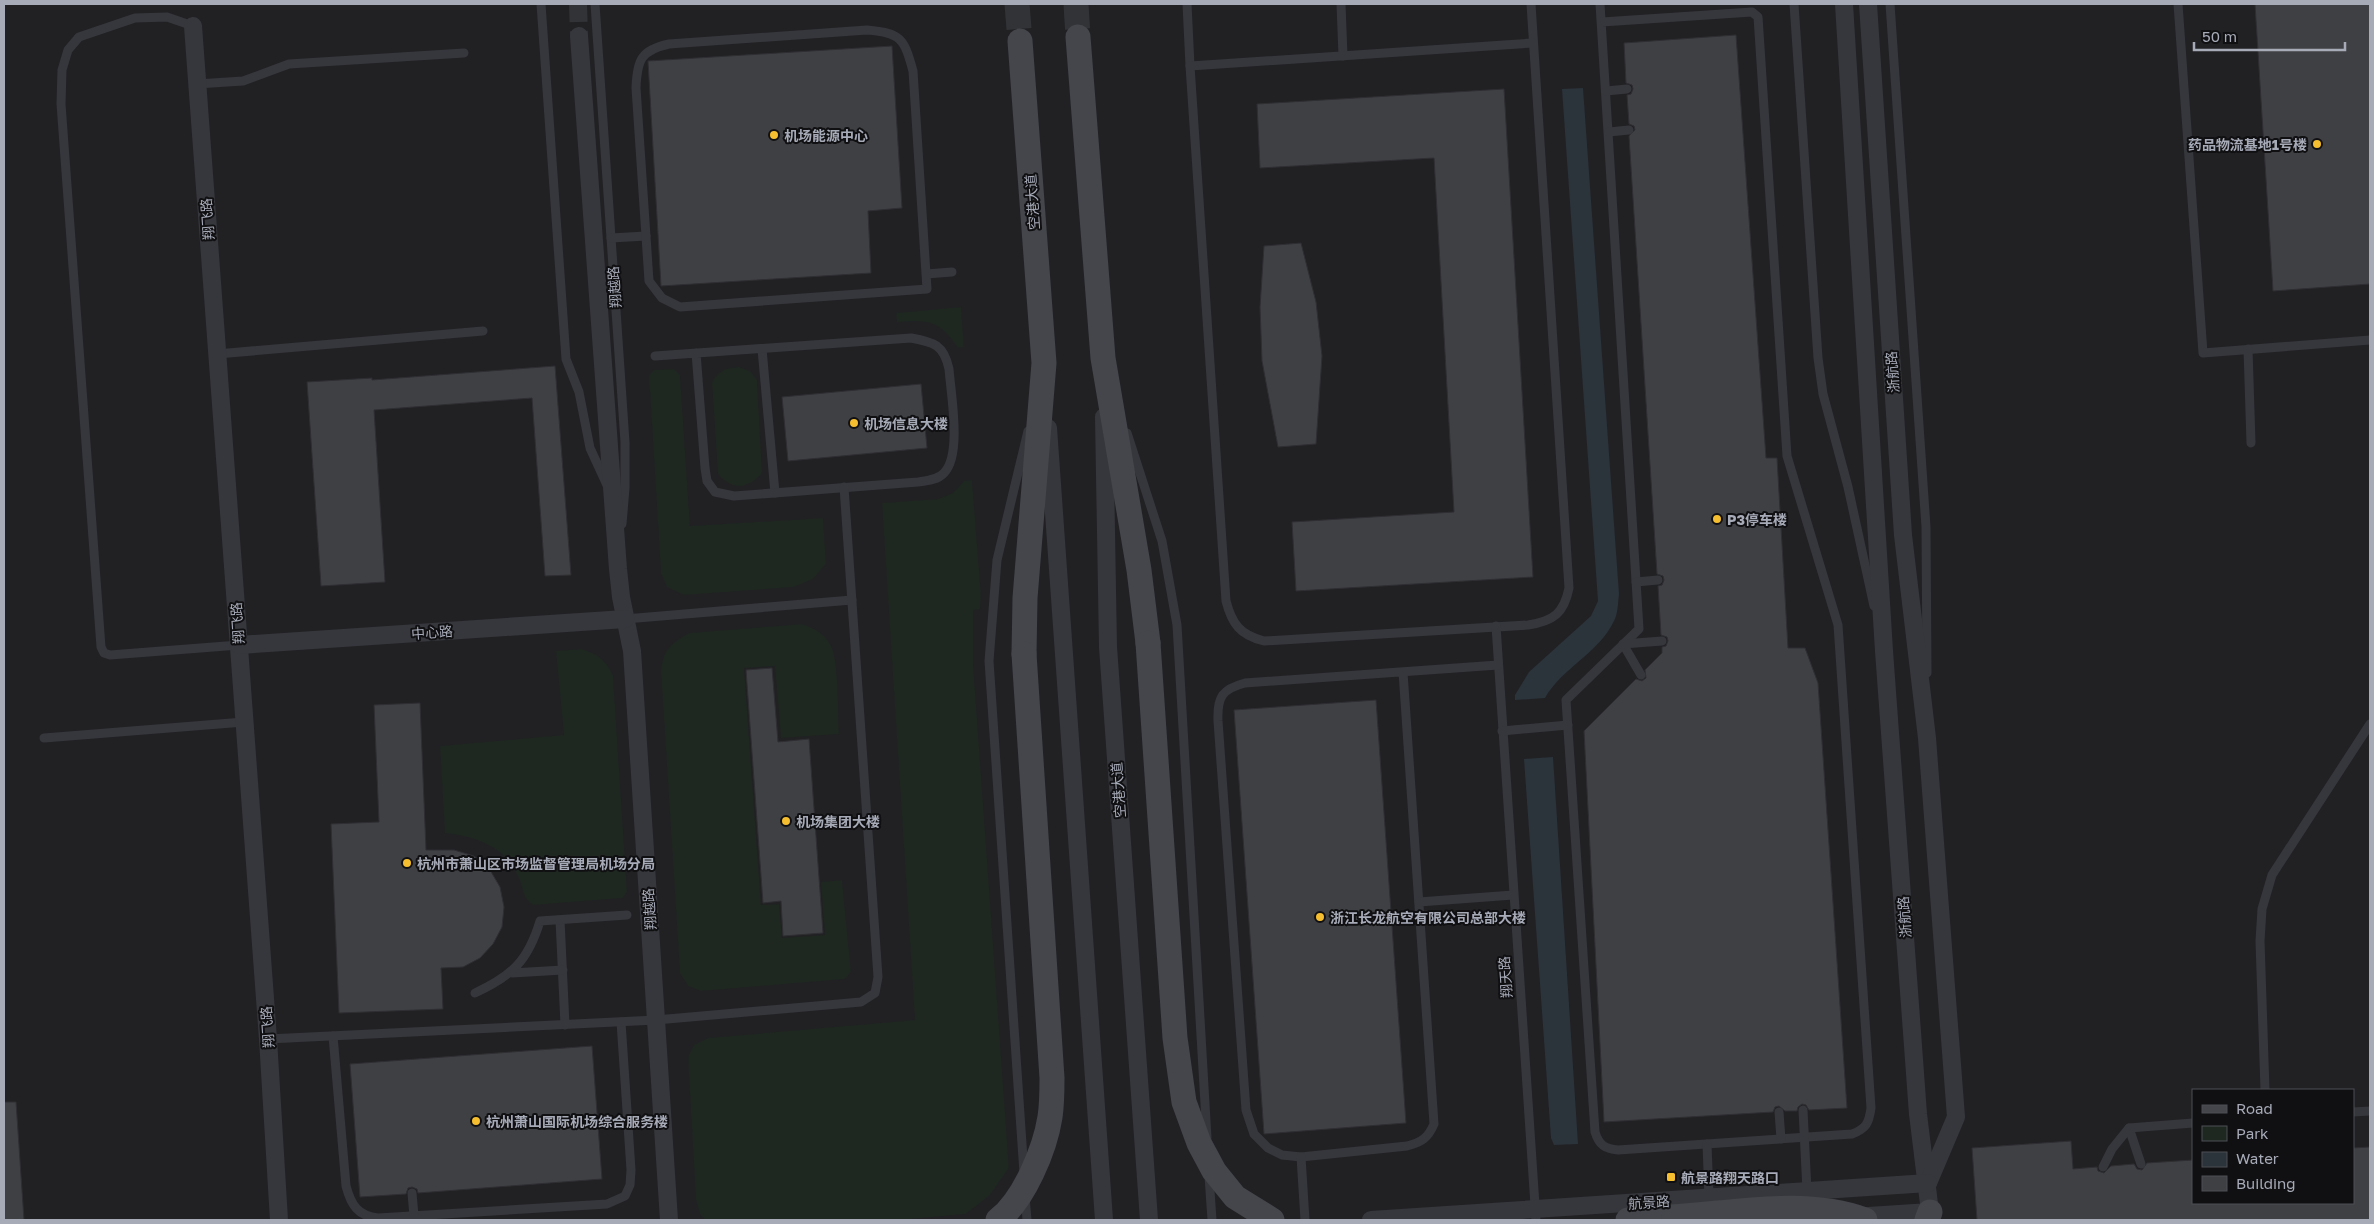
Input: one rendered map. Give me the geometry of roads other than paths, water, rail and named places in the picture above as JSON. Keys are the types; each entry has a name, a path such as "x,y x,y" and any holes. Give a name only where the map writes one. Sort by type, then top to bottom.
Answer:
{"main road":[{"name":"空港大道","path":"1078,37 1103,358 1139,570 1148,643 1175,1038 1184,1102 1199,1143 1214,1171 1235,1198 1272,1220"},
{"name":"空港大道","path":"998,1220 1022,1191 1039,1157 1050,1117 1052,1078 1024,654 1025,598 1040,436 1044,363 1020,42"},
{"path":"1674,1217 1711,1209"},
{"path":"1628,1220 1783,1209 1851,1215 1865,1220"}],"street":[{"name":"浙航路","path":"1844,4 1884,651 1918,1114 1931,1218"},
{"name":"浙航路","path":"1868,4 1903,535 1927,738 1956,1117 1928,1183"},
{"name":"翔飞路","path":"193,26 268,1039 279,1220"},
{"name":"翔越路","path":"580,36 618,569 625,619 632,651 670,1220"},
{"name":"空港大道","path":"1103,358 1108,647 1149,1220"},
{"name":"空港大道","path":"1044,363 1104,1220"},
{"name":"中心路","path":"239,645 625,619"},
{"name":"航景路","path":"1371,1220 1711,1209 1801,1192 1928,1183"},
{"path":"1825,1190 1834,1220"},
{"path":"1798,1220 1801,1192"},
{"path":"1810,1220 1931,1218"}],"lane":[{"name":"翔越路","path":"541,4 566,359 579,392 590,448 613,499"},
{"name":"翔越路","path":"595,4 624,442 625,488 618,569"},
{"path":"1187,4 1226,601 1231,619 1239,630 1250,637 1264,641 1542,623 1556,616 1566,604 1569,588 1531,4"},
{"path":"1341,4 1343,56"},
{"path":"1600,4 1639,629 1566,700 1595,1132 1599,1142 1608,1149 1618,1150 1852,1134 1863,1130 1870,1120 1871,1108 1838,625 1787,456 1758,17 1752,12 1602,22"},
{"name":"浙航路","path":"1794,4 1823,394 1848,487 1884,651"},
{"name":"浙航路","path":"1890,4 1926,527 1927,738"},
{"path":"2178,4 2203,352 2370,340"},
{"path":"193,26 167,17 135,18 79,37 68,50 62,70 61,114 99,628 101,648 104,653 110,655 239,645"},
{"path":"857,31 889,32 900,38 907,49 912,71 926,274 928,290 680,307 662,298 649,281 636,88 637,72 642,57 652,47 669,44 857,31"},
{"path":"1190,66 1533,43"},
{"path":"197,84 242,81 289,64 464,53"},
{"path":"1606,91 1627,89"},
{"path":"1609,132 1629,130"},
{"path":"611,238 646,236"},
{"path":"926,274 952,272"},
{"path":"217,354 483,331"},
{"path":"655,356 696,353 762,349 911,338 926,340 939,346 950,370 954,450 951,463 943,474 930,480 918,482 727,496 715,492 710,488 705,468 696,353"},
{"path":"762,349 775,493"},
{"path":"2248,349 2251,443"},
{"path":"1103,358 1162,540 1177,625 1212,1220"},
{"path":"1027,1220 989,661 997,560 1044,363"},
{"path":"268,1039 656,1020 861,1002 875,993 878,977 844,488"},
{"path":"1636,582 1658,580"},
{"path":"625,619 852,600"},
{"name":"翔天路","path":"1496,626 1535,1215"},
{"path":"1624,644 1662,641"},
{"path":"1624,644 1641,674"},
{"path":"1402,672 1434,1124 1430,1136 1420,1143 1407,1146 1301,1157 1282,1155 1268,1148 1254,1134 1246,1110 1217,706 1222,694 1232,687 1246,683 1498,665"},
{"path":"44,738 244,722"},
{"path":"2265,1089 2260,941 2262,909 2272,876 2370,724"},
{"path":"1502,731 1568,726"},
{"path":"1418,902 1513,895"},
{"path":"475,993 512,973 525,956 534,939 540,921 627,915"},
{"path":"560,920 565,1025"},
{"path":"512,973 563,970"},
{"path":"333,1036 346,1186 349,1198 354,1207 368,1217 414,1216 607,1204 624,1196 630,1185 631,1170 621,1022"},
{"path":"1801,1192 1804,1137 1803,1110"},
{"path":"2354,1112 2370,1111"},
{"path":"1779,1112 1781,1139"},
{"path":"2103,1166 2112,1149 2129,1128 2192,1123"},
{"path":"2129,1128 2141,1164"},
{"path":"1707,1144 1711,1209"},
{"path":"1301,1157 1305,1220"},
{"path":"412,1194 414,1216"}],"water":[{"path":"1583,88 1619,594 1618,604 1615,618 1607,632 1590,652 1552,687 1545,698 1515,700 1515,695 1529,672 1591,616 1598,601 1562,89"},
{"path":"1553,757 1578,1144 1554,1145 1551,1138 1524,759"}],"tunnel":[{"path":"578,4 579,36"},
{"path":"1017,4 1020,41"},
{"path":"1076,4 1078,37"}],"place":[{"name":"机场能源中心","path":"774,135"},
{"name":"药品物流基地1号楼","path":"2317,144"},
{"name":"机场信息大楼","path":"854,423"},
{"name":"P3停车楼","path":"1717,519"},
{"name":"机场集团大楼","path":"786,821"},
{"name":"杭州市萧山区市场监督管理局机场分局","path":"407,863"},
{"name":"浙江长龙航空有限公司总部大楼","path":"1320,917"},
{"name":"杭州萧山国际机场综合服务楼","path":"476,1121"},
{"name":"航景路翔天路口","path":"1671,1177"}]}
